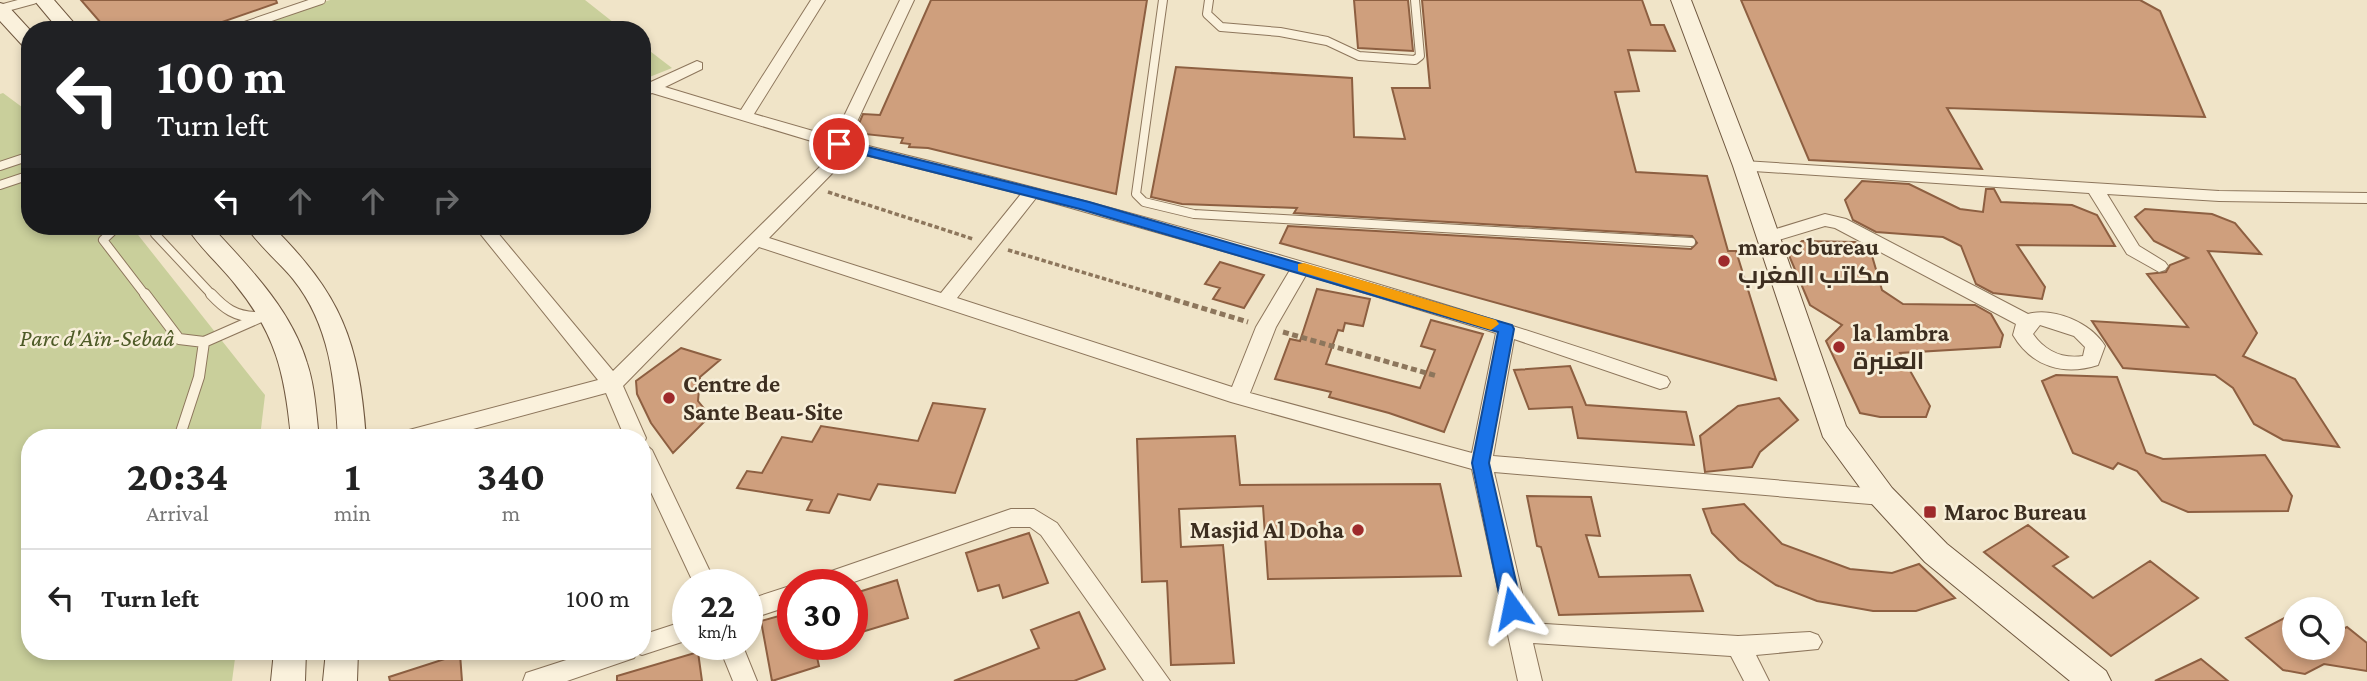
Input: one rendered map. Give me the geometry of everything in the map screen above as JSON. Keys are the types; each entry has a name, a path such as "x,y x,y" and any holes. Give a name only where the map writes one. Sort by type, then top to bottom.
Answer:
{"street":[{"path":"44,0 62,21"},
{"path":"744,117 818,0"},
{"path":"443,429 612,384 809,186 844,146 907,0"},
{"path":"1681,0 1744,166 1833,430 1882,496 1936,553 2094,681"},
{"path":"0,9 21,32"},
{"path":"651,88 697,66"},
{"path":"651,91 844,146 1032,191 1301,267 1506,329 1660,382"},
{"path":"1744,166 2218,196 2367,198"},
{"path":"2095,189 2133,250 2159,266"},
{"path":"943,303 1032,191"},
{"path":"1769,237 1825,220 1840,223 2027,322"},
{"path":"205,235 284,336 299,382 304,429"},
{"path":"266,235 305,278 331,315 342,341 347,366 351,429"},
{"path":"491,235 612,384 632,429"},
{"path":"754,239 943,303 1238,397 1481,463 1882,496"},
{"path":"1238,397 1266,327 1301,267"},
{"path":"1506,329 1481,463 1530,681"},
{"path":"651,469 698,569"},
{"path":"865,569 1011,519 1034,518 1049,529 1158,681"},
{"path":"1517,632 1738,646 1810,642"},
{"path":"651,642 672,636"},
{"path":"1738,646 1757,681"},
{"path":"288,681 289,660"},
{"path":"340,681 341,660"},
{"path":"535,681 599,660"},
{"path":"736,660 745,681"}],"lane":[{"path":"0,9 33,0"},
{"path":"259,21 321,0"},
{"path":"1163,0 1136,194 1144,202 1194,214 1691,242"},
{"path":"1209,0 1207,14 1221,27 1280,32 1327,41 1359,56 1415,60 1420,56 1415,0"},
{"path":"0,166 21,159"},
{"path":"0,185 21,179"},
{"path":"105,235 105,243 179,339 204,341 265,315"},
{"path":"156,235 225,309 240,317 265,315"},
{"path":"182,429 199,377 204,341"}],"path":[{"path":"809,186 989,244 1437,376"}],"green space":[{"path":"330,0 585,0 612,21 266,21"},
{"path":"651,52 672,68 651,76"},
{"name":"Parc d'Aïn-Sebaâ","path":"3,93 21,106 21,235 138,235 265,395 261,429 21,429 21,660 235,660 232,681 0,681 0,94"}],"building":[{"path":"81,0 276,0 277,3 225,21 99,21"},
{"path":"931,0 1147,0 1116,194 928,148 909,147 910,144 901,143 903,138 855,133 863,114 880,115"},
{"path":"1354,0 1408,0 1413,51 1358,48"},
{"path":"1422,0 1642,0 1651,25 1664,25 1675,51 1628,50 1639,91 1615,92 1636,172 1707,176 1728,251 1736,251 1776,380 1280,243 1288,226 1691,249 1697,243 1692,236 1294,213 1297,208 1182,204 1151,197 1176,67 1352,78 1354,137 1405,139 1392,88 1430,88"},
{"path":"1741,0 2140,0 2160,11 2205,117 1947,108 1982,169 1809,160"},
{"path":"1862,181 1909,184 1960,209 1983,212 1986,189 1994,189 2001,202 2072,205 2097,215 2115,246 2017,245 2045,287 2042,299 1993,293 1976,284 1961,246 1943,237 1876,232 1853,220 1845,200"},
{"path":"2145,209 2212,214 2235,223 2261,254 2208,251 2257,333 2243,356 2295,379 2339,447 2283,440 2254,424 2233,388 2215,375 2123,368 2092,321 2188,327 2147,274 2166,272 2170,265 2188,258 2154,241 2135,217"},
{"path":"1802,241 1855,242 1870,249 1882,290 1903,304 1975,305 1991,314 2003,335 2000,347 1900,353 1930,406 1926,417 1880,417 1860,413 1826,341 1842,325 1810,305 1788,253"},
{"path":"1220,262 1264,275 1244,308 1213,299 1220,288 1205,284"},
{"path":"1317,289 1370,299 1363,326 1345,323 1343,331 1338,330 1326,364 1420,388 1435,350 1421,346 1431,320 1483,334 1444,432 1389,413 1329,397 1331,392 1275,379 1290,339 1300,341"},
{"name":"Centre de Sante Beau-Site","path":"681,348 720,360 700,377 698,401 710,416 673,453 651,423 637,394 636,381"},
{"path":"1570,366 1586,405 1686,412 1694,445 1578,438 1572,407 1529,409 1514,370"},
{"path":"2056,375 2117,377 2146,453 2163,459 2265,455 2292,496 2288,511 2188,512 2162,501 2137,471 2118,463 2113,469 2073,453 2042,381"},
{"path":"1779,398 1798,420 1760,452 1752,467 1705,472 1700,436 1738,406"},
{"path":"933,403 985,409 955,493 878,484 870,500 838,494 829,513 807,510 812,500 737,488 747,471 762,473 782,437 812,442 821,426 918,441"},
{"path":"1235,436 1240,485 1440,484 1461,576 1268,579 1263,506 1179,509 1181,547 1223,545 1234,663 1171,665 1167,581 1142,582 1137,439"},
{"path":"1527,496 1591,497 1600,536 1586,535 1599,577 1690,575 1703,611 1559,615 1541,547 1537,546"},
{"path":"1744,504 1782,544 1850,569 1892,573 1919,564 1955,598 1916,611 1873,611 1817,601 1776,585 1739,560 1712,533 1703,509"},
{"path":"2028,525 2068,557 2053,566 2093,598 2150,561 2198,598 2111,656 1984,552"},
{"path":"1029,533 1048,583 1003,598 999,585 978,591 966,553"},
{"path":"897,580 908,618 868,630 868,589"},
{"path":"1079,612 1105,669 1074,681 954,681 1039,648 1031,630"},
{"path":"777,616 777,660 818,660 819,666 772,681 763,620"},
{"path":"2282,619 2282,660 2345,660 2347,627 2367,643 2367,671 2324,664 2305,674 2283,670 2246,638"},
{"path":"2201,659 2228,681 2155,681"},
{"path":"441,660 460,660 462,681 390,681 389,677"},
{"path":"672,660 699,660 702,681 617,681 617,676"}],"slow traffic":[{"path":"1304,268 1491,324"}],"place":[{"name":"maroc bureau مكاتب المغرب","path":"1724,261"},
{"name":"la lambra العنبرة","path":"1839,347"},
{"name":"Centre de Sante Beau-Site","path":"669,398"},
{"name":"Maroc Bureau","path":"1930,512"},
{"name":"Masjid Al Doha","path":"1358,530"}],"route":[{"path":"839,144 1084,205 1506,329 1484,431 1481,463 1512,608"}]}
